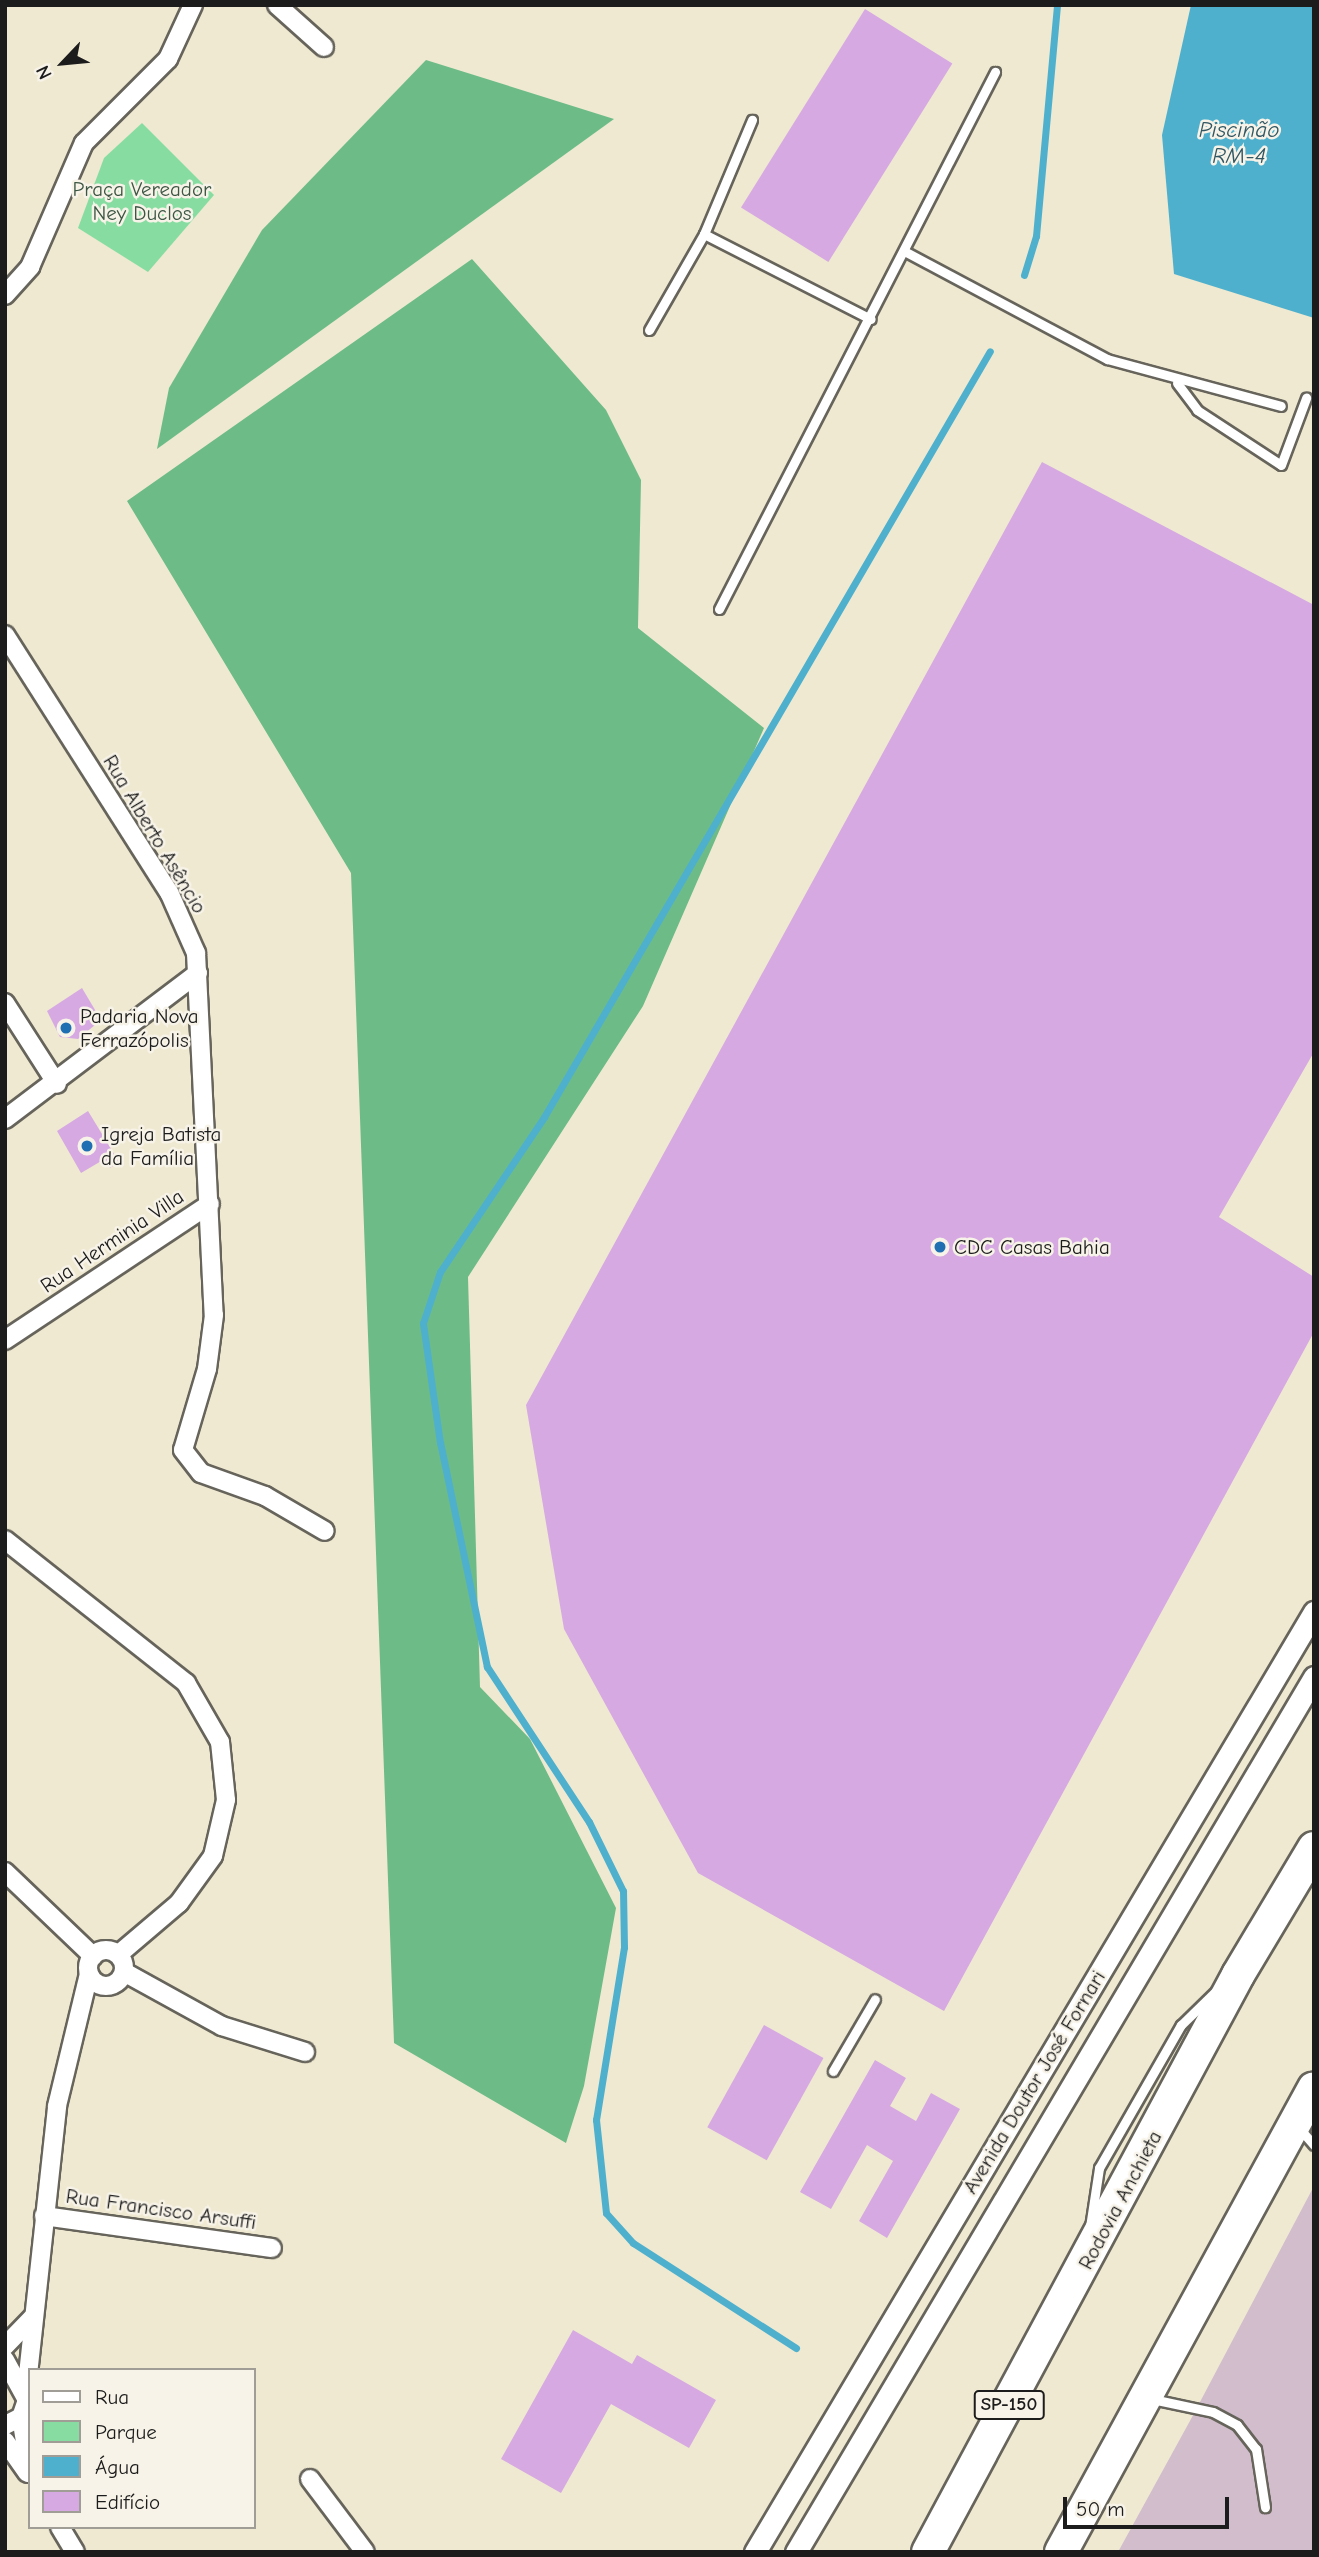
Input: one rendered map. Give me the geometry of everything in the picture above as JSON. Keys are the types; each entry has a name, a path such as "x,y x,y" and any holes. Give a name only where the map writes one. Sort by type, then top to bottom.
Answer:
{"highway":[{"name":"Rodovia Anchieta","path":"928,2552 1089,2259 1238,1975 1314,1849"},
{"path":"1061,2552 1147,2398 1304,2134 1314,2088"}],"street":[{"path":"5,295 30,267 84,143 168,59 193,5"},
{"path":"277,5 324,47"},
{"name":"Rua Alberto Asêncio","path":"5,635 169,892 196,953 210,1204 211,1352 182,1440 186,1460 201,1473 265,1496 325,1531"},
{"path":"5,1119 57,1084 198,973"},
{"path":"5,1003 57,1084"},
{"name":"Rua Herminia Villa","path":"5,1340 210,1204"},
{"path":"5,1540 176,1674 207,1710 220,1742 226,1800 213,1856 179,1903 119,1954"},
{"name":"Avenida Doutor José Fornari","path":"755,2552 1314,1612"},
{"name":"Avenida Doutor José Fornari","path":"796,2552 1314,1677"},
{"path":"5,1872 93,1956"},
{"path":"93,1956 107,1949 119,1954"},
{"path":"119,1954 124,1972 222,2026 305,2052"},
{"path":"21,2411 57,2106 93,1956"},
{"path":"75,2035 107,1986 124,1972"},
{"path":"89,1974 107,1986"},
{"name":"Rua Francisco Arsuffi","path":"44,2216 272,2248"},
{"path":"5,2346 33,2317"},
{"path":"5,2360 21,2411 28,2460"},
{"path":"5,2441 28,2471"},
{"path":"310,2479 365,2552"},
{"path":"61,2529 75,2552"}],"lane":[{"path":"719,609 906,252 995,72"},
{"path":"649,330 704,234 752,120"},
{"path":"704,234 871,320"},
{"path":"906,252 1107,359 1177,383 1281,406"},
{"path":"1177,383 1197,410 1281,465 1306,398"},
{"path":"834,2071 875,1998"},
{"path":"1147,2398 1213,2412 1237,2425 1256,2449 1265,2507"}],"shaded area":[{"path":"1314,2186 1314,2552 1118,2552 1191,2419"}],"green space":[{"path":"426,60 614,119 157,449 169,388 262,230"},
{"name":"Praça Vereador Ney Duclos","path":"142,123 214,195 148,272 78,228 104,158"},
{"path":"472,259 606,410 641,480 638,628 764,728 643,1006 468,1277 480,1687 530,1739 616,1908 584,2086 566,2143 394,2043 351,873 127,501"}],"water":[{"name":"Piscinão RM-4","path":"1191,5 1314,5 1314,318 1174,274 1162,135"}],"building":[{"path":"865,9 952,64 828,262 741,207"},
{"name":"CDC Casas Bahia","path":"1042,462 1314,605 1314,1052 1219,1217 1314,1277 1314,1332 944,2011 698,1873 564,1629 526,1405"},
{"path":"82,988 101,1020 78,1039 60,1037 47,1011"},
{"name":"Igreja Batista da Família","path":"88,1111 119,1162 110,1168 103,1160 81,1173 57,1131"},
{"path":"764,2025 823,2058 767,2160 707,2127"},
{"path":"875,2060 906,2078 890,2106 916,2121 931,2093 960,2109 887,2238 859,2221 893,2161 867,2145 831,2209 800,2192"},
{"path":"573,2330 632,2364 637,2355 716,2400 689,2448 611,2404 561,2493 501,2459"}],"waterway":[{"path":"1024,275 1036,236 1057,5"},
{"path":"796,2348 633,2243 606,2213 596,2120 624,1947 623,1891 589,1822 487,1667 440,1443 423,1323 440,1272 544,1117 990,351"}],"place":[{"name":"Padaria Nova Ferrazópolis","path":"66,1028"},
{"name":"Igreja Batista da Família","path":"87,1146"},
{"name":"CDC Casas Bahia","path":"940,1247"}]}
